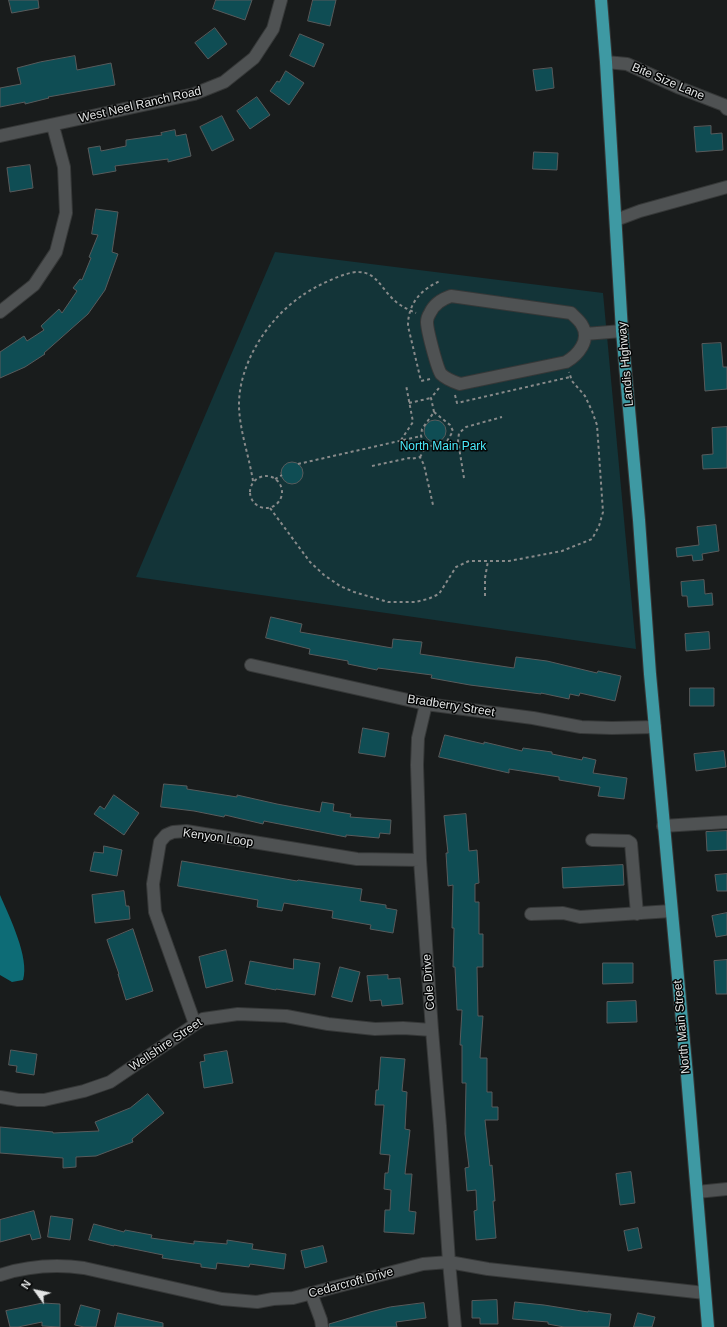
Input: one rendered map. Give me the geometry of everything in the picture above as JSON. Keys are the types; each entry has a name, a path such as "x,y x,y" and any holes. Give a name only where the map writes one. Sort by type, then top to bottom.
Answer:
{"main road":[{"name":"Landis Highway","path":"601,0 622,331 639,512 645,621 654,727"},
{"name":"North Main Street","path":"654,727 672,911 708,1327"}],"street":[{"name":"West Neel Ranch Road","path":"0,136 53,126 194,94 224,82 254,58 273,29 281,0"},
{"name":"Bite Size Lane","path":"606,62 627,64 725,103"},
{"path":"0,312 34,285 56,252 66,213 64,167 53,126"},
{"path":"616,220 640,211 727,187"},
{"path":"451,296 571,313 582,325 585,334 583,344 578,352 566,362 460,384 453,382 441,374 437,365 427,323 430,312 435,305 451,296"},
{"path":"585,334 622,331"},
{"name":"Bradberry Street","path":"251,665 426,704 533,718 581,727 654,727"},
{"name":"Cole Drive","path":"426,704 418,738 416,765 420,860 455,1327"},
{"path":"663,826 727,822"},
{"name":"Kenyon Loop","path":"195,1024 155,912 153,884 154,872 160,842 166,835 173,832 186,831 357,859 420,860"},
{"path":"592,840 631,843 637,914"},
{"path":"531,914 563,913 580,917 672,911"},
{"name":"Wellshire Street","path":"0,1098 44,1100 84,1091 110,1082 203,1019 238,1014 286,1016 328,1024 375,1028 432,1030"},
{"path":"697,1192 727,1189"},
{"name":"Cedarcroft Drive","path":"0,1275 39,1266 68,1266 84,1268 222,1299 257,1302 273,1299 293,1298 423,1264 449,1262 488,1269 705,1293"},
{"path":"311,1294 321,1320 322,1327"}],"path":[{"path":"253,481 243,438 239,406 242,379 257,343 270,323 291,303 314,288 358,271 367,273 374,277 390,297 400,306 428,317"},
{"path":"432,378 421,381 408,326 408,319 410,311 422,292 428,286 440,281"},
{"path":"270,508 310,562 324,575 340,586 354,592 388,602 415,602 428,599 439,594 456,567 469,561 509,561 562,551 592,539 599,526 603,512 597,425 585,396 570,377 566,362"},
{"path":"453,391 456,403 570,377"},
{"path":"401,440 413,422 406,385"},
{"path":"409,403 431,398 441,386"},
{"path":"431,398 434,412 450,425 453,431 459,433"},
{"path":"426,447 421,436 422,429 434,412"},
{"path":"464,478 458,441 459,433 466,427 502,417"},
{"path":"372,466 420,457 426,447 446,443 453,431"},
{"path":"298,464 421,436"},
{"path":"420,457 424,466 433,505"},
{"path":"275,479 282,475"},
{"path":"265,476 275,479 281,486 282,493 280,500 276,505 270,508 260,507 252,501 250,487 253,481 259,477 265,476"},
{"path":"485,596 485,578 488,561"}],"green space":[{"name":"North Main Park","path":"275,252 603,293 636,649 136,577"}],"water":[{"path":"0,895 18,937 24,960 23,980 12,982 0,975"}],"building":[{"path":"9,0 38,0 39,8 12,13"},
{"path":"216,0 252,0 245,20 213,9"},
{"path":"313,0 336,0 330,26 308,21"},
{"path":"215,28 227,44 208,59 195,43"},
{"path":"300,34 324,44 314,67 290,56"},
{"path":"75,56 77,70 111,63 115,85 48,97 49,98 25,104 25,102 0,107 0,88 21,84 17,68 40,62"},
{"path":"552,68 554,88 536,91 533,70"},
{"path":"286,71 304,83 289,105 270,91 277,81 279,82"},
{"path":"257,97 270,115 250,129 237,111"},
{"path":"222,116 234,140 212,151 200,127"},
{"path":"711,126 711,134 722,133 723,150 696,152 694,127"},
{"path":"175,130 176,136 186,134 191,156 168,162 168,159 115,166 116,171 93,175 88,148 100,146 101,151 126,146 126,140 162,135 161,133"},
{"path":"534,152 558,153 557,170 533,169"},
{"path":"30,165 33,188 10,192 7,168"},
{"path":"96,209 118,212 112,252 118,254 105,290 88,314 44,353 45,354 25,367 0,378 0,352 24,336 27,341 44,330 41,326 59,309 62,313 77,291 73,288 80,279 82,280 98,235 92,234"},
{"path":"721,343 723,367 727,367 727,389 705,391 702,344"},
{"path":"435,420 443,423 446,431 443,439 435,442 427,439 424,431 427,423"},
{"path":"727,427 727,468 703,469 702,455 713,454 712,428"},
{"path":"292,462 300,465 303,473 300,481 292,484 284,481 281,473 284,465"},
{"path":"716,525 719,551 702,554 703,560 693,561 692,555 677,557 676,548 699,545 697,527"},
{"path":"704,580 705,594 712,593 713,605 688,607 687,596 682,596 681,582"},
{"path":"271,617 302,624 300,632 392,648 393,639 422,642 420,654 514,668 516,657 547,661 597,673 598,671 621,676 615,701 580,693 579,696 570,694 569,699 541,693 470,685 431,678 432,675 378,668 377,670 348,664 348,661 309,654 310,649 266,638"},
{"path":"709,632 710,649 686,651 685,634"},
{"path":"690,688 714,688 714,706 690,706"},
{"path":"363,728 389,733 385,757 359,753"},
{"path":"445,735 522,751 523,748 552,752 552,754 582,760 583,757 596,760 593,773 627,778 624,799 598,796 600,787 559,780 559,777 509,769 509,773 439,757"},
{"path":"724,751 726,767 696,771 694,754"},
{"path":"164,784 187,786 187,789 237,797 237,795 320,812 322,802 334,804 333,811 351,814 350,817 391,820 390,834 380,833 379,838 346,835 346,837 264,821 263,824 225,815 224,817 194,811 161,807"},
{"path":"114,795 139,813 124,835 94,814 100,806 104,809"},
{"path":"466,814 469,851 477,850 479,883 475,884 475,902 479,902 479,934 483,934 483,967 477,967 478,1016 483,1016 480,1058 487,1058 487,1092 492,1092 492,1107 498,1107 498,1120 485,1120 490,1166 492,1165 496,1238 476,1240 474,1211 477,1210 476,1190 467,1191 465,1168 469,1167 465,1134 466,1083 462,1083 462,1045 460,1045 462,1010 457,1010 455,967 453,967 453,885 448,886 446,853 448,853 444,816"},
{"path":"727,831 727,850 707,851 706,832"},
{"path":"104,846 122,850 117,876 90,871 94,852 103,853"},
{"path":"182,861 297,881 362,889 360,901 386,905 386,908 397,910 393,933 370,929 371,925 332,918 333,911 284,903 282,911 257,907 258,900 178,886"},
{"path":"623,865 624,885 563,888 562,868"},
{"path":"727,874 727,891 717,891 715,875"},
{"path":"124,891 126,906 129,906 130,919 95,923 92,895"},
{"path":"727,913 727,935 716,937 712,916"},
{"path":"133,929 153,991 126,1000 107,940"},
{"path":"226,950 233,981 206,988 199,957"},
{"path":"294,959 320,963 315,995 245,984 250,961 293,969"},
{"path":"727,960 727,994 716,994 714,961"},
{"path":"603,963 633,963 633,983 603,984"},
{"path":"340,967 360,972 352,1002 332,997"},
{"path":"388,975 388,979 400,978 403,1004 382,1006 381,1000 370,1001 367,976"},
{"path":"636,1001 637,1022 607,1023 607,1002"},
{"path":"11,1050 37,1054 34,1075 16,1072 17,1066 9,1065"},
{"path":"227,1051 233,1083 204,1088 200,1062 205,1061 204,1055"},
{"path":"381,1057 405,1059 402,1091 407,1092 405,1129 410,1130 405,1174 412,1174 409,1211 416,1212 414,1234 384,1232 385,1210 390,1210 391,1190 384,1189 385,1173 388,1173 390,1155 380,1154 384,1105 375,1105"},
{"path":"148,1094 164,1113 132,1139 133,1142 96,1156 76,1157 76,1167 63,1168 63,1158 0,1153 0,1127 53,1133 99,1131 95,1122 130,1108"},
{"path":"631,1172 635,1203 620,1205 616,1174"},
{"path":"34,1211 41,1238 32,1240 30,1234 0,1242 0,1220"},
{"path":"51,1216 73,1219 70,1240 48,1237"},
{"path":"94,1224 124,1232 125,1230 152,1235 151,1238 194,1244 194,1241 227,1244 227,1240 253,1244 252,1249 286,1254 284,1269 250,1264 249,1267 217,1263 216,1269 201,1267 201,1264 162,1258 163,1255 89,1240"},
{"path":"638,1228 642,1248 628,1251 624,1231"},
{"path":"323,1246 327,1262 305,1268 301,1251"},
{"path":"497,1300 498,1324 480,1324 480,1318 472,1318 472,1301"},
{"path":"515,1302 611,1314 609,1327 564,1327 548,1324 548,1322 513,1319"},
{"path":"43,1303 60,1304 60,1327 42,1326 42,1322 18,1327 10,1327 6,1311"},
{"path":"424,1303 426,1318 396,1322 397,1327 329,1327 329,1324 370,1312 390,1307"},
{"path":"81,1305 100,1310 96,1327 75,1325"},
{"path":"118,1313 163,1323 163,1327 115,1327"},
{"path":"638,1313 655,1317 652,1327 634,1327"}]}
